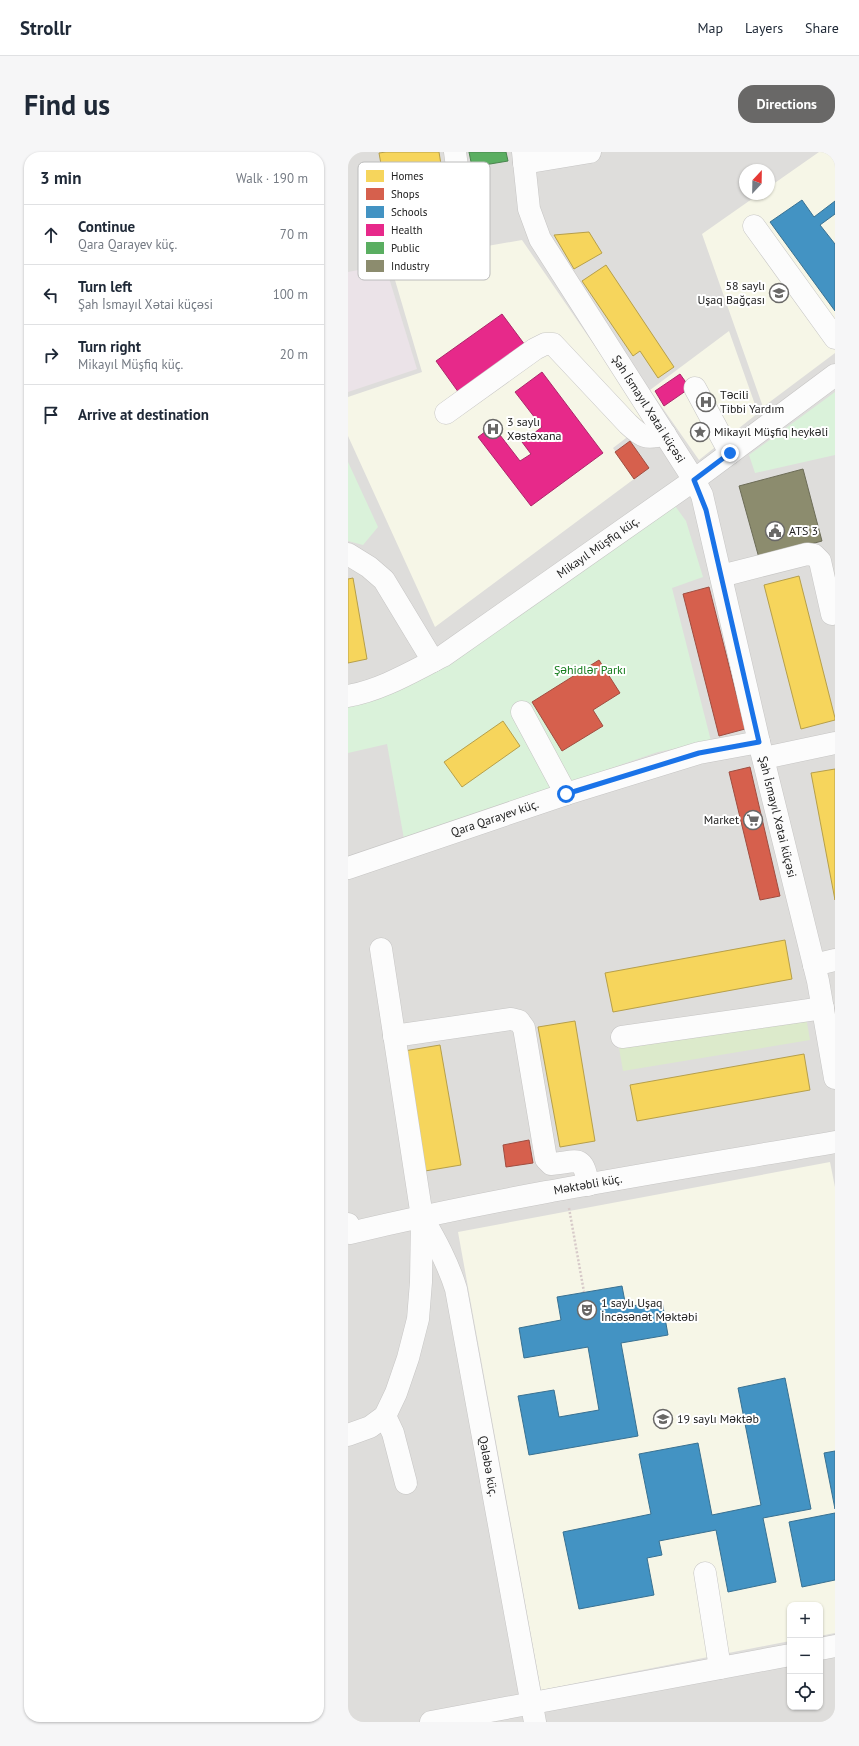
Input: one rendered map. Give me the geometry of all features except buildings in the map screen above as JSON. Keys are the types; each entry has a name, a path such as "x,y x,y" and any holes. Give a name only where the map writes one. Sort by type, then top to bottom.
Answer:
{"street":[{"path":"455,152 456,162"},
{"path":"523,158 590,152"},
{"name":"Şah İsmayıl Xətai küçəsi","path":"523,158 529,209 540,239 694,480 706,510 761,750 825,962 823,1008 835,1078"},
{"path":"754,226 835,336"},
{"path":"446,413 535,349 545,344 553,344 640,435 653,438 664,434"},
{"name":"Mikayıl Müşfiq küç.","path":"356,695 402,677 433,661 694,480 835,375"},
{"path":"695,388 730,453"},
{"path":"348,554 369,567 384,580 433,661"},
{"path":"721,576 807,554 814,555 820,561 834,618"},
{"path":"522,712 566,794"},
{"name":"Qara Qarayev küç.","path":"348,868 566,794 699,753 761,750 835,743"},
{"path":"348,1435 370,1427 385,1416 396,1393 406,1365 418,1319 421,1282 422,1217 381,949"},
{"path":"622,1037 823,1008"},
{"path":"394,1036 511,1019 518,1021 524,1028 546,1159 551,1164 576,1161 582,1163 585,1168 588,1185"},
{"name":"Məktəbli küç.","path":"349,1230 588,1185 835,1142"},
{"name":"Qələbə küç.","path":"422,1217 447,1261 456,1289 534,1713"},
{"path":"385,1416 393,1433 406,1483"},
{"path":"705,1574 720,1668"},
{"path":"823,1648 835,1646"},
{"path":"431,1722 534,1713 720,1668 787,1656"}],"path":[{"path":"566,1190 584,1292"}],"shaded area":[{"path":"348,152 835,152 835,1722 348,1722"},
{"name":"58 saylı Uşaq Bağçası","path":"819,152 835,152 835,353 763,407 702,234 750,200 775,200 775,183"},
{"name":"3 saylı Xəstəxana","path":"522,240 647,422 613,448 634,479 435,627 348,436 348,397 422,372 395,280 490,280 490,246"},
{"path":"358,270 358,280 390,280 417,369 348,392 348,272"},
{"name":"Təcili Tibbi Yardım","path":"729,331 758,413 699,460 650,390"},
{"name":"19 saylı Məktəb","path":"830,1162 835,1187 835,1633 823,1635 823,1602 787,1602 787,1642 541,1690 458,1232"}],"green space":[{"path":"835,392 835,455 755,473 749,455"},
{"path":"348,462 378,527 363,545 348,541"},
{"name":"Şəhidlər Parkı","path":"670,499 686,521 703,577 672,588 711,741 658,752 404,839 387,744 348,753 348,696 402,677"},
{"path":"806,1017 810,1040 623,1071 619,1048"}],"place":[{"name":"58 saylı Uşaq Bağçası","path":"779,293"},
{"name":"Təcili Tibbi Yardım","path":"706,402"},
{"name":"3 saylı Xəstəxana","path":"493,429"},
{"name":"Mikayıl Müşfiq heykəli","path":"700,432"},
{"name":"ATS 3","path":"775,531"},
{"name":"Market","path":"753,820"},
{"name":"1 saylı Uşaq İncəsənət Məktəbi","path":"587,1310"},
{"name":"19 saylı Məktəb","path":"663,1419"}],"route":[{"path":"566,794 699,753 759,742 706,510 702,495 694,480 730,453"}]}
